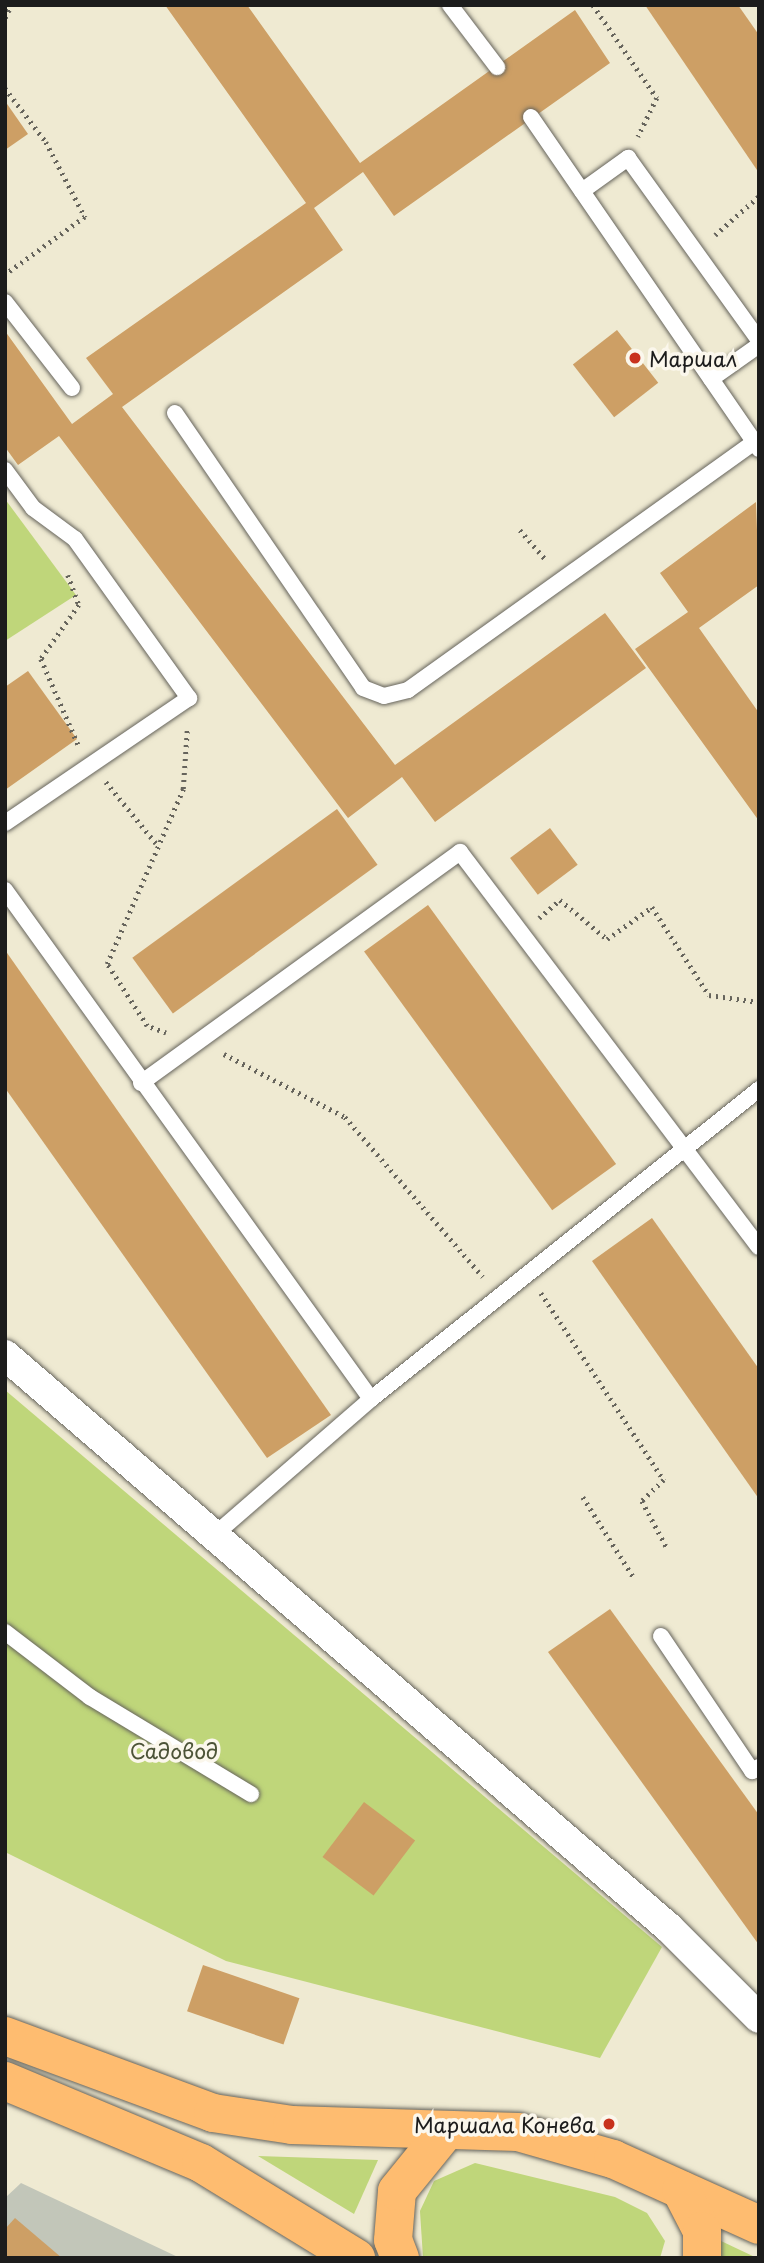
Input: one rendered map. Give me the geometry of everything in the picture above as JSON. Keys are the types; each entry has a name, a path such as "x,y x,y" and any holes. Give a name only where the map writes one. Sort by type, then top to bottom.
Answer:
{"main road":[{"path":"5,2036 213,2113 292,2125 445,2132 518,2132 613,2159 759,2225"},
{"path":"5,2081 201,2163 356,2258"},
{"path":"400,2258 393,2240 397,2192 445,2132"},
{"path":"681,2190 702,2231 702,2258"}],"street":[{"path":"5,1355 211,1538 669,1928 759,2018"}],"lane":[{"path":"450,5 496,67"},
{"path":"175,413 363,688 384,696 408,690 756,446 531,117"},
{"path":"582,191 628,158 759,342 711,379"},
{"path":"5,302 72,388"},
{"path":"5,470 33,508 75,539 189,698 5,823"},
{"path":"141,1083 460,852 759,1247"},
{"path":"5,890 141,1083 371,1399"},
{"path":"211,1538 371,1399 759,1089"},
{"path":"5,1632 90,1698 251,1794"},
{"path":"662,1636 752,1771 759,1767"}],"path":[{"path":"5,18 11,5"},
{"path":"593,5 657,98 628,158"},
{"path":"5,88 46,142 85,217 5,275"},
{"path":"695,252 759,196"},
{"path":"520,530 563,579"},
{"path":"64,566 79,605 41,659 82,753"},
{"path":"189,698 183,789 156,843 107,964 147,1026 195,1044 345,1117 501,1295"},
{"path":"99,773 156,843"},
{"path":"560,900 607,939 652,907 709,995 759,1002"},
{"path":"537,1288 664,1480 642,1501 668,1550"},
{"path":"583,1497 634,1578"}],"shaded area":[{"path":"21,2183 180,2258 5,2258 5,2198"}],"green space":[{"path":"5,499 76,595 5,641"},
{"name":"Садовод","path":"5,1390 662,1947 600,2058 226,1961 5,1852"},
{"path":"258,2156 378,2160 354,2214"},
{"path":"475,2163 615,2197 647,2213 665,2241 660,2258 423,2258 420,2211 434,2181"},
{"path":"721,2241 757,2258 718,2258"}],"building":[{"path":"165,5 247,5 360,163 575,10 610,63 394,216 363,172 314,208 343,250 122,407 395,765 605,613 646,668 435,822 402,777 348,818 59,436 18,465 5,447 5,331 72,424 113,394 86,358 306,203"},
{"path":"645,5 738,5 759,35 759,173"},
{"path":"5,101 28,134 5,150"},
{"path":"617,330 658,383 614,417 573,364"},
{"path":"756,502 759,585 699,628 759,713 759,821 635,649 688,612 660,573"},
{"path":"28,671 77,739 5,790 5,687"},
{"path":"337,809 378,865 173,1014 132,958"},
{"path":"550,828 578,865 538,895 510,858"},
{"path":"428,905 616,1164 552,1210 364,951"},
{"path":"5,950 331,1415 267,1458 5,1088"},
{"path":"652,1218 759,1369 759,1499 592,1261"},
{"path":"610,1609 759,1815 759,1945 548,1652"},
{"path":"364,1802 415,1841 374,1896 322,1857"},
{"path":"203,1965 299,1998 283,2045 187,2011"},
{"path":"15,2218 62,2258 5,2258 5,2229"}],"place":[{"name":"Маршал","path":"635,358"},
{"name":"Маршала Конева","path":"609,2124"}]}
